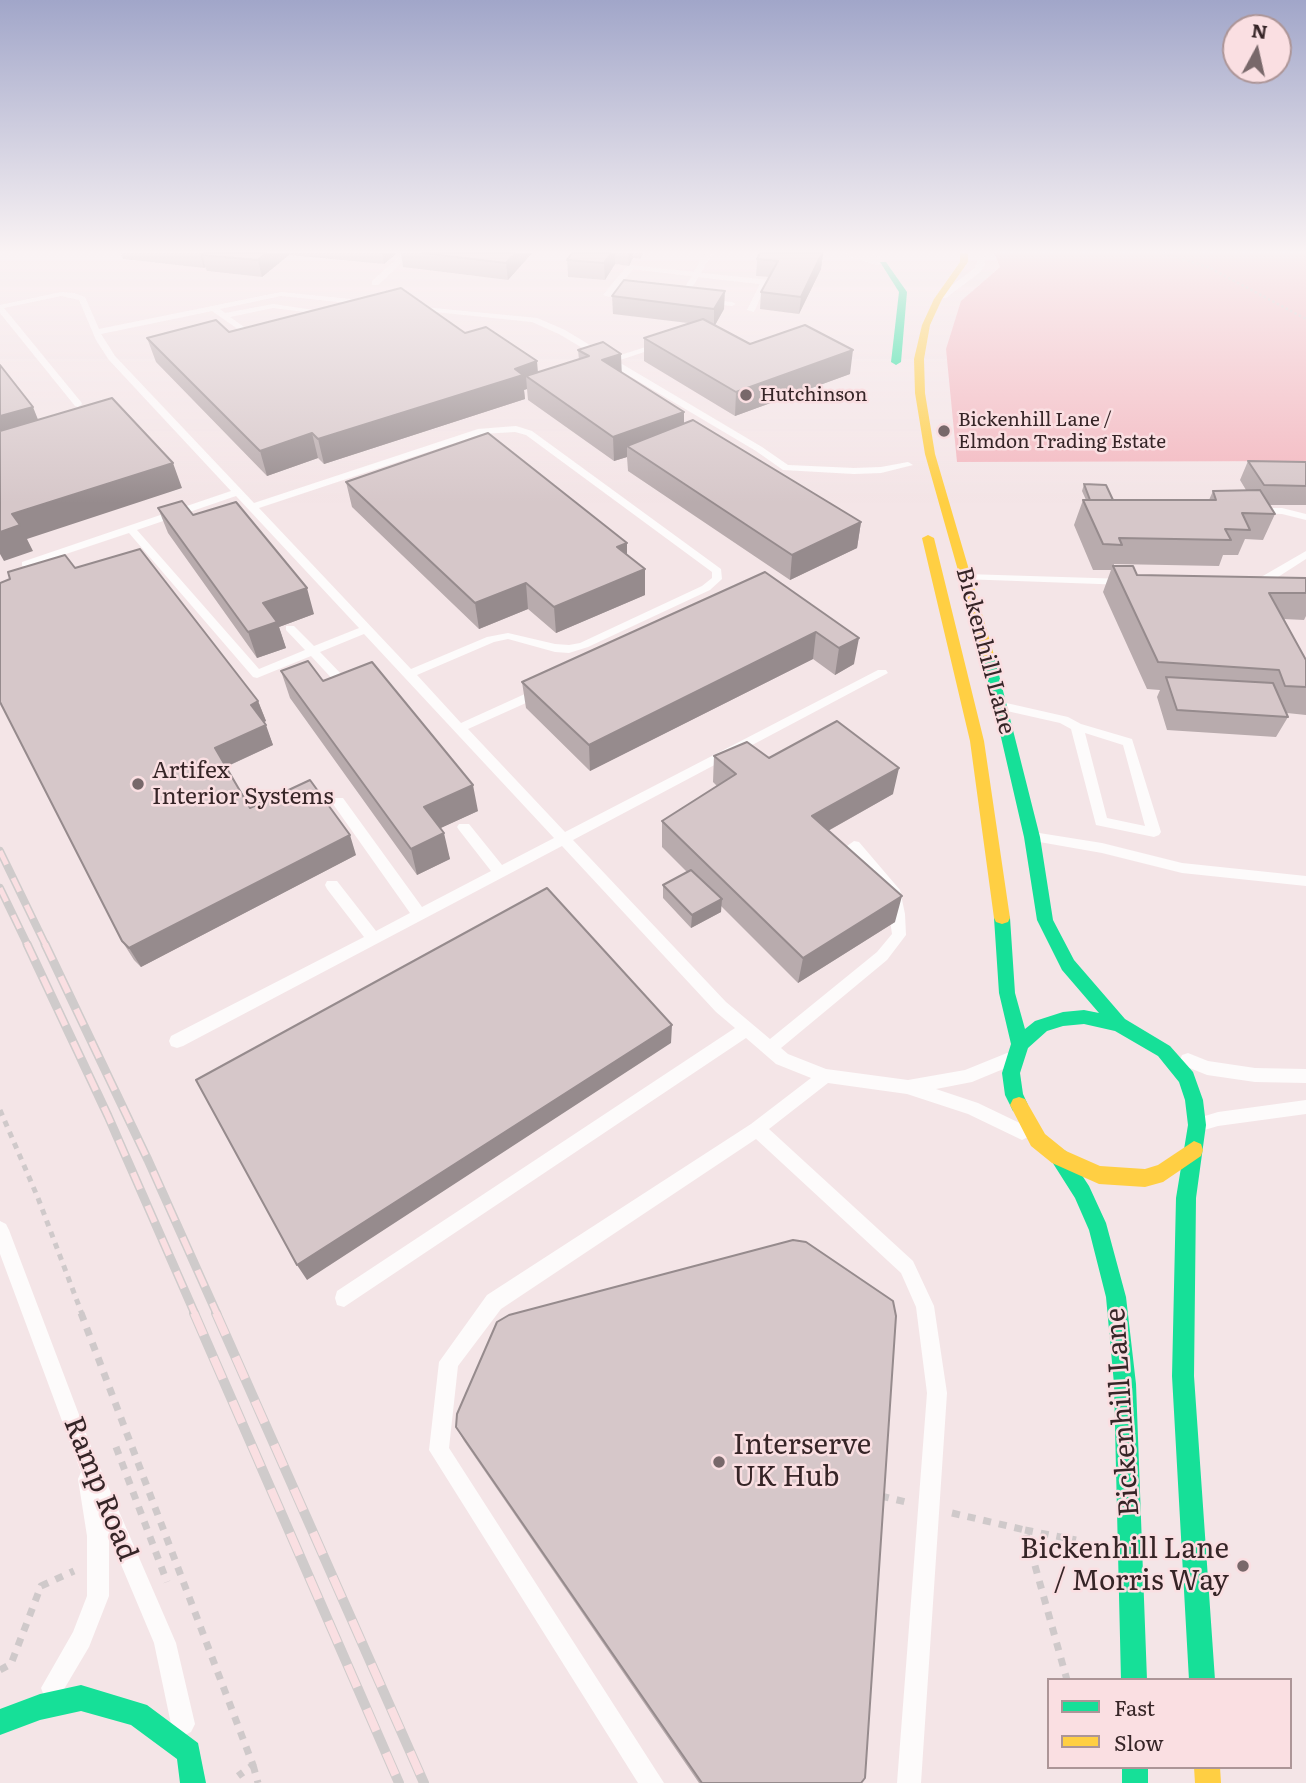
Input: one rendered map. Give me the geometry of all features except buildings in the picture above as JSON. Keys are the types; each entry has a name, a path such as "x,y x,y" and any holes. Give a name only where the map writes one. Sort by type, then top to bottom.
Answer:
{"main road":[{"path":"896,383 899,336"},
{"name":"Bickenhill Lane","path":"924,336 919,359 920,393 930,454 1000,706 1032,837 1045,920 1058,950 1119,1024"},
{"name":"Bickenhill Lane","path":"925,528 949,616 977,741 1001,906 1007,993 1017,1050"},
{"path":"1194,1150 1163,1173 1145,1178 1099,1175 1059,1157 1038,1140 1014,1095 1011,1073 1017,1050 1041,1026 1063,1019 1084,1017 1119,1024 1164,1051 1186,1078 1194,1100 1198,1125 1194,1150 1186,1198 1183,1376 1202,1678"},
{"name":"Bickenhill Lane","path":"1059,1157 1082,1192 1099,1230 1116,1297 1125,1384 1133,1678"},
{"path":"0,1722 40,1707 81,1698 138,1713 189,1752 193,1783"}],"lane":[{"path":"23,336 78,404"},
{"path":"99,336 112,358 721,1007 782,1059 825,1076 907,1087 972,1108 1038,1140"},
{"path":"248,336 253,340 264,336"},
{"path":"569,336 759,449 786,468 855,471 908,465"},
{"path":"610,361 671,340"},
{"path":"252,507 481,431 516,429 529,433 706,560 717,571 717,579 706,588 584,645 569,649 555,648 508,636 491,639 409,674"},
{"path":"26,564 238,492"},
{"path":"1246,510 1282,511 1306,517"},
{"path":"130,528 257,674 368,629"},
{"path":"1246,584 1259,584 1282,577 1306,554"},
{"path":"966,577 1135,582"},
{"path":"290,628 341,681"},
{"path":"177,1041 881,673"},
{"path":"460,728 559,683"},
{"path":"1000,706 1064,720 1076,727 1128,742 1154,832 1101,821 1076,727"},
{"path":"338,801 419,914"},
{"path":"464,827 499,872"},
{"path":"1032,837 1102,848 1182,868 1306,881"},
{"path":"770,1048 881,956 899,935 898,914 892,890 854,846"},
{"path":"332,885 373,938"},
{"path":"344,1298 747,1029"},
{"path":"907,1087 966,1077 1017,1050"},
{"path":"1164,1051 1207,1068 1255,1075 1306,1076"},
{"path":"652,1783 439,1450 449,1362 494,1301 757,1129 825,1076"},
{"path":"1198,1125 1219,1119 1306,1107"},
{"path":"757,1129 907,1267 925,1306 937,1394 909,1783"},
{"name":"Ramp Road","path":"0,1230 83,1452 165,1643 189,1752"},
{"path":"40,1707 81,1639 98,1597 98,1536 83,1452"}],"path":[{"path":"0,1110 38,1198 258,1783"},
{"path":"876,1495 1076,1540"},
{"path":"1025,1530 1066,1678"},
{"path":"0,1670 11,1664 41,1586"},
{"path":"231,1780 253,1765"}],"shaded area":[{"path":"950,336 1306,336 1306,461 957,462 946,349"}],"railway":[{"path":"0,851 46,946"},
{"path":"0,888 28,946"},
{"path":"27,944 108,1116 195,1314"},
{"path":"45,944 148,1160 217,1314"},
{"path":"194,1313 399,1783"},
{"path":"216,1313 424,1783"}],"traffic: fast":[{"path":"896,362 899,336"},
{"path":"988,655 1032,837 1045,920 1068,965 1119,1024"},
{"path":"1002,918 1007,993 1020,1044"},
{"path":"1019,1105 1014,1095 1011,1073 1020,1044 1041,1026 1063,1019 1084,1017 1119,1024 1164,1051 1187,1078 1194,1100 1197,1125 1186,1198 1183,1376 1202,1678"},
{"path":"1059,1157 1082,1192 1099,1230 1116,1297 1125,1384 1134,1678"},
{"path":"0,1722 40,1707 81,1698 138,1714 189,1752 193,1783"},
{"path":"1135,1769 1135,1783"}],"traffic: slow":[{"path":"924,336 919,359 920,393 930,454 988,655"},
{"path":"928,538 977,741 1002,918"},
{"path":"1019,1105 1038,1140 1059,1157 1099,1175 1145,1178 1163,1173 1194,1150"},
{"path":"1207,1769 1208,1783"}],"place":[{"name":"Hutchinson","path":"746,395"},
{"name":"Bickenhill Lane / Elmdon Trading Estate","path":"944,431"},
{"name":"Artifex Interior Systems","path":"138,784"},
{"name":"Interserve UK Hub","path":"719,1462"},
{"name":"Bickenhill Lane / Morris Way","path":"1243,1566"}]}
